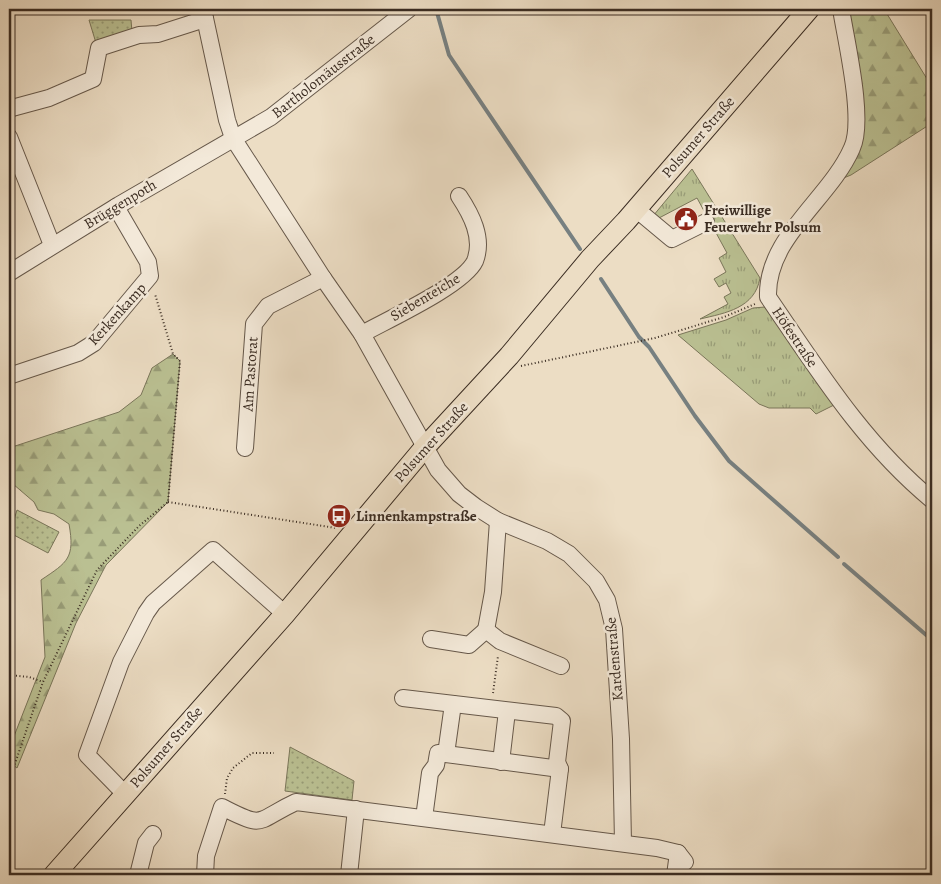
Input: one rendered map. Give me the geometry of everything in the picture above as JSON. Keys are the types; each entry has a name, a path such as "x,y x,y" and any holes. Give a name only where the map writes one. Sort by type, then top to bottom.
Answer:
{"main road":[{"name":"Polsumer Straße","path":"54,875 285,614 425,447 509,356 584,266 809,9"}],"street":[{"name":"Bartholomäusstraße","path":"233,138 272,117 305,93 409,9"},
{"name":"Höfestraße","path":"841,9 856,108 853,147 831,182 788,238 773,264 768,285 768,297 840,402 873,444 932,500"},
{"path":"9,110 70,91 94,79 99,48 139,35 158,34 204,14 227,120 233,138 323,278 362,334 425,447"},
{"path":"9,137 52,246"},
{"name":"Brüggenpoth","path":"9,273 233,138"},
{"name":"Siebenteiche","path":"362,334 450,286 475,261 476,229 470,212 459,196"},
{"name":"Kerkenkamp","path":"9,376 78,353 94,343 150,276 148,262 116,207"},
{"path":"636,208 672,239 706,222"},
{"name":"Am Pastorat","path":"245,448 254,324 268,306 323,278"},
{"name":"Kardenstraße","path":"425,447 438,470 459,494 498,521 547,541 569,554 596,581 607,600 614,629 620,729 623,843"},
{"path":"430,639 469,644 486,630 493,592 498,521"},
{"path":"125,794 87,755 121,662 152,603 214,550 285,614"},
{"path":"486,630 500,641 561,666"},
{"path":"403,698 556,716 562,721 557,762 560,770 552,834"},
{"path":"446,754 453,704"},
{"path":"499,710 501,762"},
{"path":"424,818 430,773 436,765 438,753 560,770"},
{"path":"205,875 206,856 222,807 248,821 260,822 296,802 657,848 682,858 675,875"},
{"path":"348,875 356,809"},
{"path":"138,875 146,843 153,834"}],"path":[{"path":"9,782 43,682 97,570 139,526 168,502 180,361 173,354 153,286"},
{"path":"509,356 522,367 655,338 724,317 768,297"},
{"path":"168,502 318,524 351,533"},
{"path":"499,710 500,641"},
{"path":"9,675 29,677 43,682"},
{"path":"222,807 227,778 233,768 252,753 274,752"}],"green space":[{"path":"844,9 884,9 932,87 932,123 851,175 836,181 856,147"},
{"path":"89,20 131,20 132,32 96,43"},
{"path":"692,169 760,278 757,288 746,303 738,308 700,319 728,304 724,297 731,293 726,283 719,287 714,279 726,272 719,258 727,253 697,198 659,218 653,216"},
{"path":"765,307 836,404 816,414 810,408 769,408 759,404 678,335 726,320 753,308"},
{"path":"173,354 180,361 168,502 106,565 76,623 17,768 9,762 9,749 45,657 41,580 58,568 67,558 70,552 71,535 69,524 54,514 38,510 34,502 13,484 9,485 9,448 119,412 141,395 152,368"},
{"path":"17,510 59,532 48,553 10,533"},
{"path":"290,747 354,781 352,800 285,791"}],"waterway":[{"path":"436,9 449,55 580,249"},
{"path":"601,279 639,337 649,347 695,416 729,461 838,557"},
{"path":"844,564 932,640"}],"place":[{"name":"Freiwillige Feuerwehr Polsum","path":"686,219"},
{"name":"Linnenkampstraße","path":"339,516"}]}
